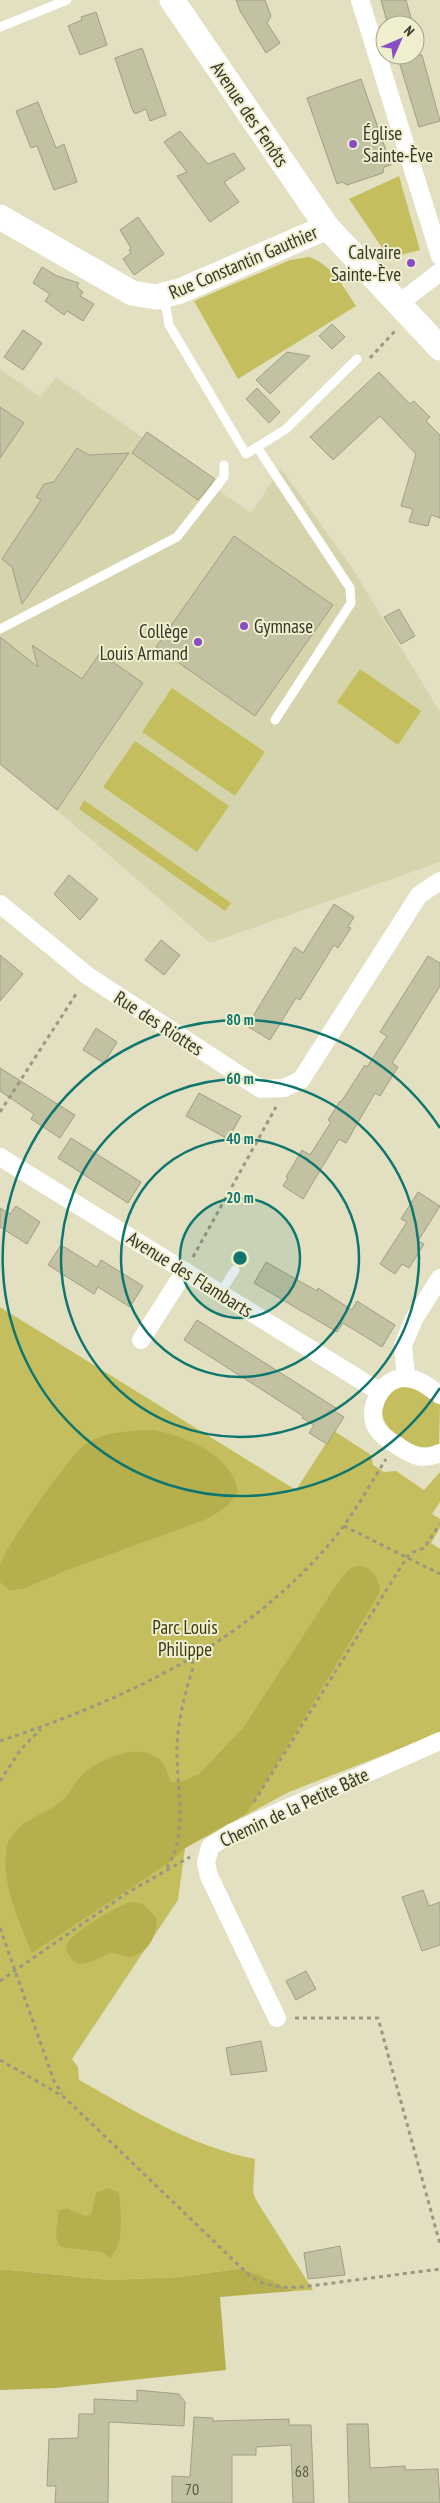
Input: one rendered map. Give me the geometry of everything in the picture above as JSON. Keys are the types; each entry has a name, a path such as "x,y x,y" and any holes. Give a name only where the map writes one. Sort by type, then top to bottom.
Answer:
{"main road":[{"name":"Avenue des Fenôts","path":"172,0 327,227 440,348"},
{"name":"Rue Constantin Gauthier","path":"0,217 116,285 140,296 164,296 327,227"}],"street":[{"path":"360,0 440,256"},
{"path":"403,310 440,272"},
{"path":"284,1088 301,1080 419,895 440,881"},
{"name":"Rue des Riottes","path":"0,904 88,976 261,1089 284,1088"},
{"name":"Avenue des Flambarts","path":"0,1157 380,1392"},
{"path":"141,1340 185,1272"},
{"path":"406,1378 403,1345 414,1319 440,1278"},
{"path":"440,1395 419,1381 406,1378 392,1381 380,1392 374,1406 374,1420 378,1431 394,1444 420,1458 440,1453"},
{"name":"Chemin de la Petite Bâte","path":"277,2018 209,1876 206,1863 210,1847 231,1833 440,1741"}],"lane":[{"path":"0,28 68,0"},
{"path":"164,296 169,325 246,454 286,429 357,359"},
{"path":"257,447 350,588 352,597 351,603 275,720"},
{"path":"0,628 177,537 224,477 224,465"},
{"path":"220,1293 235,1270"}],"path":[{"path":"357,359 369,359 403,310"},
{"path":"0,1112 88,976"},
{"path":"185,1272 271,1119 284,1088"},
{"path":"0,1741 43,1727 120,1695 192,1658 272,1604 344,1526 394,1444"},
{"path":"252,1805 407,1558 412,1553 424,1548 440,1524"},
{"path":"344,1526 440,1574"},
{"path":"167,1868 176,1847 180,1828 178,1732 193,1668 192,1658"},
{"path":"0,1781 21,1749 43,1727"},
{"path":"0,1981 167,1868 210,1847"},
{"path":"0,1928 54,2081 64,2097"},
{"path":"277,2018 378,2018 440,2244"},
{"path":"0,2060 64,2097 245,2270 260,2282 280,2288 302,2287 440,2269"}],"shaded area":[{"name":"Collège Louis Armand","path":"0,369 40,397 56,377 143,438 147,432 215,479 211,485 251,513 281,468 354,571 440,712 440,862 210,943 57,810 0,764"},
{"path":"153,1430 192,1442 205,1449 227,1467 238,1491 229,1504 207,1519 70,1569 23,1589 9,1590 0,1582 0,1566 13,1541 53,1482 78,1451 101,1436 127,1431"},
{"path":"356,1566 362,1566 374,1573 380,1592 247,1813 185,1848 167,1864 32,1953 12,1901 6,1873 7,1846 17,1829 58,1804 88,1770 117,1755 139,1752 158,1758 171,1782 181,1782 199,1774 243,1728 337,1584 348,1570"},
{"path":"130,1902 143,1904 156,1917 157,1923 154,1936 147,1947 142,1952 130,1957 111,1953 86,1964 74,1962 66,1947 75,1935 114,1909"},
{"path":"109,2188 119,2193 121,2227 115,2252 110,2258 102,2252 61,2247 56,2234 58,2211 67,2208 84,2216 91,2215 96,2193"},
{"path":"0,2269 109,2280 179,2277 237,2269 254,2273 294,2291 220,2297 226,2370 56,2388 0,2390"}],"green space":[{"path":"399,176 420,250 389,258 349,199"},
{"path":"309,257 331,271 356,306 238,379 194,301 290,260"},
{"path":"360,669 421,711 398,745 337,702"},
{"path":"172,688 265,752 235,796 142,732"},
{"path":"135,741 229,806 197,852 103,787"},
{"path":"84,800 231,903 225,911 79,809"},
{"name":"Parc Louis Philippe","path":"0,1307 296,1490 334,1431 371,1455 373,1465 384,1472 396,1471 424,1490 440,1472 440,1502 432,1514 440,1519 440,1528 431,1543 440,1549 440,1733 289,1792 185,1848 178,1900 72,2059 78,2067 79,2080 142,2115 208,2146 255,2159 253,2192 256,2200 313,2290 294,2291 237,2269 179,2277 109,2280 0,2269"},
{"path":"403,1387 418,1390 440,1405 439,1444 424,1447 410,1444 397,1437 388,1426 382,1415 382,1403 389,1393"}],"building":[{"path":"236,0 265,0 271,16 267,23 280,43 266,53 240,11"},
{"path":"381,0 406,0 410,15 385,15"},
{"path":"96,12 107,45 80,55 68,26 82,20 81,17"},
{"path":"142,48 166,115 150,121 146,109 135,114 132,109 115,58"},
{"path":"400,65 425,65 440,121 419,127"},
{"name":"Église Sainte-Ève","path":"361,79 391,165 384,167 383,173 347,185 342,182 337,184 307,98"},
{"path":"38,102 56,148 64,144 77,182 54,190 37,146 31,148 16,111"},
{"path":"180,131 208,164 234,153 245,169 224,182 239,202 210,222 177,176 187,172 164,142"},
{"path":"138,217 164,254 134,275 123,259 131,253 129,250 131,248 120,230"},
{"path":"42,267 57,276 79,283 77,287 83,292 80,296 94,304 83,321 67,311 64,315 45,301 50,294 33,283"},
{"path":"332,324 345,337 332,349 319,336"},
{"path":"23,330 42,343 23,370 4,357"},
{"path":"287,352 310,356 270,394 256,380"},
{"path":"379,372 410,404 414,401 430,417 426,421 440,435 440,518 431,515 428,526 409,522 413,509 401,506 416,454 380,416 333,460 310,437"},
{"path":"257,388 280,412 269,423 246,399"},
{"path":"0,407 24,423 0,458"},
{"path":"147,432 215,479 198,500 132,453"},
{"path":"77,448 89,455 129,453 22,604 12,567 2,559 41,500 36,497 44,484 54,482"},
{"name":"Gymnase","path":"234,536 333,605 255,716 156,647"},
{"path":"399,609 415,636 401,644 384,617"},
{"path":"0,637 38,667 32,645 82,679 100,653 143,683 57,810 0,764"},
{"path":"69,875 98,899 80,920 54,894"},
{"path":"334,904 354,917 348,927 351,928 338,948 334,945 300,1000 296,998 270,1040 247,1026 295,947 303,953"},
{"path":"161,940 180,955 164,975 145,960"},
{"path":"0,955 23,974 0,1001"},
{"path":"428,956 440,963 440,986 392,1063 398,1067 380,1096 375,1093 346,1143 339,1139 303,1199 283,1186 288,1178 286,1177 302,1150 310,1155 331,1122 328,1120 340,1101 365,1065 367,1067 387,1036 380,1032"},
{"path":"96,1028 117,1042 104,1063 83,1050"},
{"path":"0,1068 75,1115 60,1138 31,1119 34,1114 0,1091"},
{"path":"199,1093 241,1116 228,1139 186,1116"},
{"path":"71,1138 141,1182 128,1203 58,1158"},
{"path":"418,1192 440,1206 418,1241 424,1244 409,1268 402,1264 395,1274 380,1264 407,1222 401,1219"},
{"path":"16,1206 40,1222 27,1244 0,1227 0,1208 10,1214"},
{"path":"61,1245 97,1267 101,1260 143,1286 130,1307 98,1287 94,1294 48,1265"},
{"path":"266,1262 317,1291 318,1288 352,1310 357,1301 395,1325 382,1347 343,1323 337,1332 254,1283"},
{"path":"197,1320 336,1408 334,1411 344,1417 327,1444 309,1433 314,1425 302,1418 303,1416 184,1340"},
{"path":"423,1890 429,1906 440,1902 440,1945 422,1951 402,1897"},
{"path":"306,1971 316,1989 296,2000 286,1981"},
{"path":"261,2041 267,2071 231,2075 226,2048"},
{"path":"340,2246 345,2275 308,2279 304,2253"},
{"path":"137,2390 179,2394 185,2402 184,2426 109,2422 108,2503 55,2503 56,2486 47,2486 49,2439 78,2438 79,2414 94,2414 94,2399 137,2401"},
{"path":"194,2417 213,2418 213,2421 289,2419 289,2425 311,2425 314,2503 293,2503 291,2445 256,2447 256,2455 232,2455 232,2503 172,2503 172,2476 190,2477"},
{"path":"347,2424 368,2424 370,2468 405,2466 405,2470 438,2469 440,2503 349,2503"}],"place":[{"name":"Église Sainte-Ève","path":"353,144"},
{"name":"Calvaire Sainte-Ève","path":"411,263"},
{"name":"Gymnase","path":"244,626"},
{"name":"Collège Louis Armand","path":"198,642"}]}
